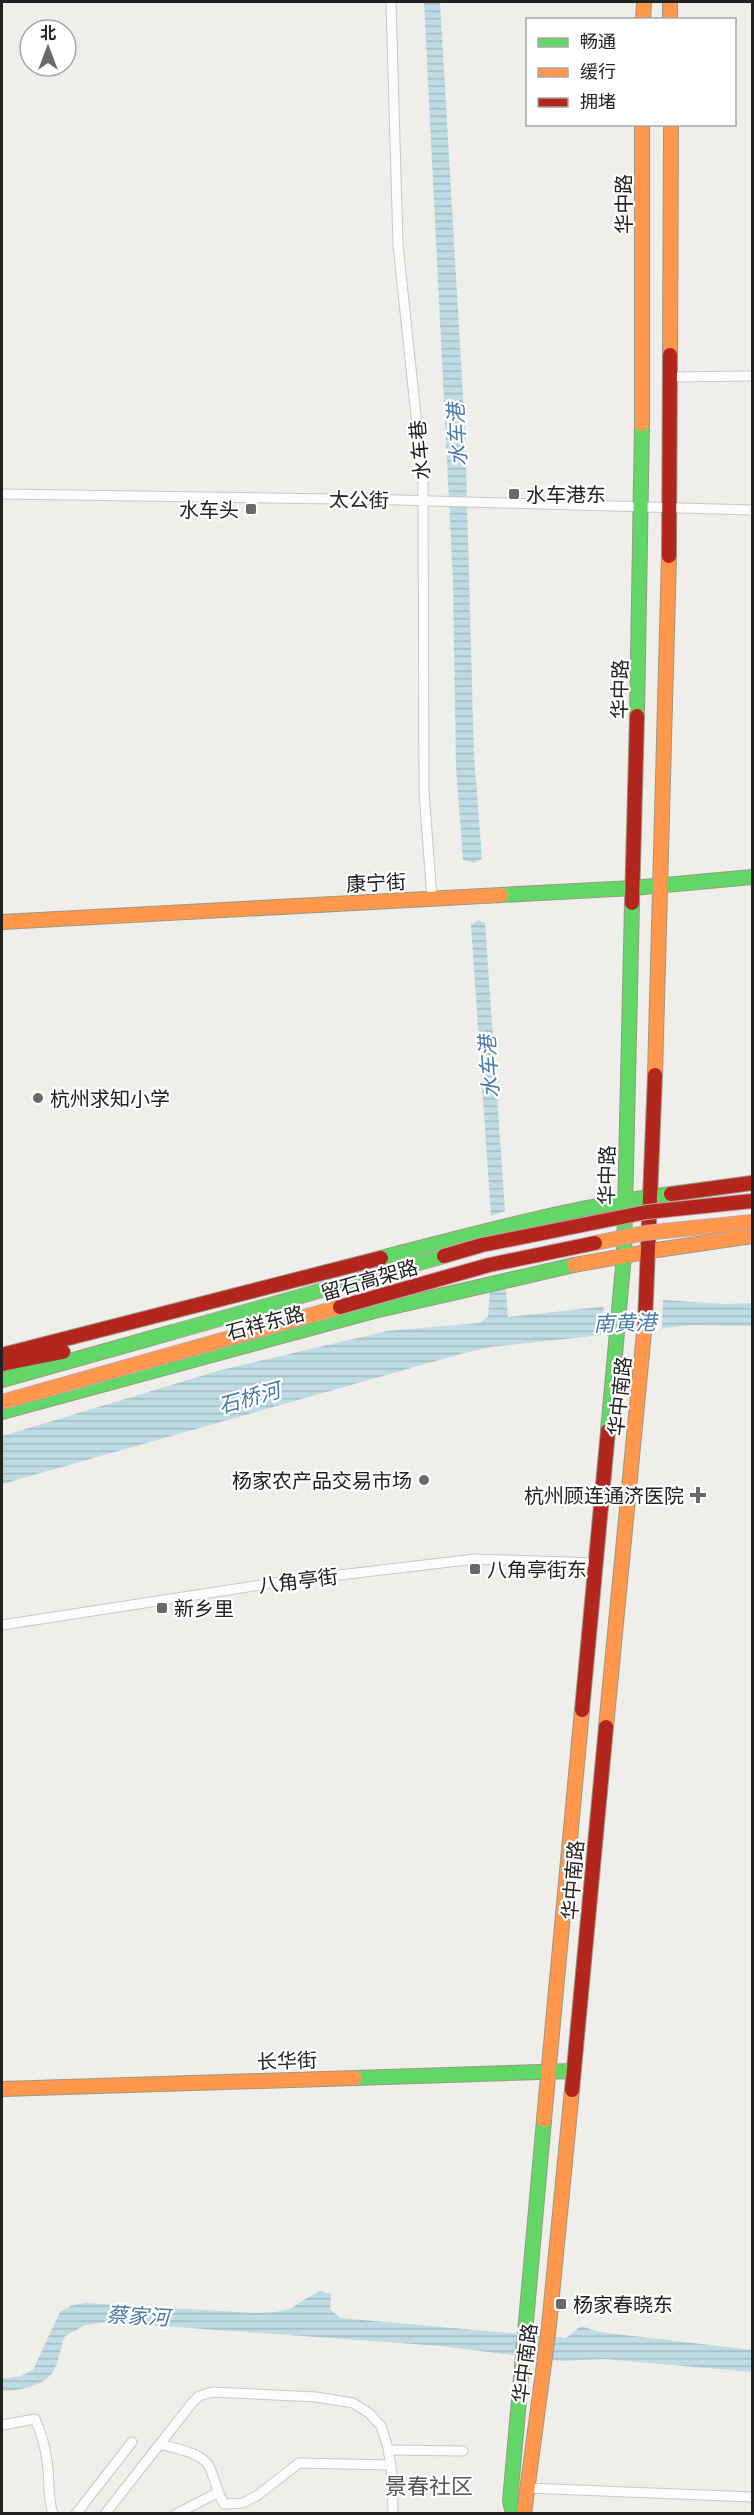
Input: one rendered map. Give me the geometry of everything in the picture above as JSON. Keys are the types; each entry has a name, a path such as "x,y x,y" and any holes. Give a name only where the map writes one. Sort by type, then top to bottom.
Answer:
{"main road":[{"path":"644,2 644,18"},
{"path":"670,2 670,18"},
{"name":"华中路","path":"624,1255 642,506 642,126"},
{"path":"650,1249 670,509 670,126"},
{"name":"康宁街","path":"2,922 633,888 753,876"},
{"name":"石祥东路","path":"2,1354 482,1231 625,1200 753,1183"},
{"name":"留石高架路","path":"2,1380 482,1245 647,1212 753,1201"},
{"name":"留石高架路","path":"2,1402 489,1265 645,1233 753,1222"},
{"name":"石祥东路","path":"2,1412 483,1284 650,1249 753,1236"},
{"name":"华中南路","path":"524,2514 549,2326 647,1302 650,1249"},
{"name":"华中南路","path":"513,2514 510,2501 521,2362 624,1255"},
{"path":"2,1364 173,1332"},
{"name":"长华街","path":"2,2089 573,2071"}],"street":[{"name":"水车巷","path":"391,2 396,211 423,501 424,792 432,898"},
{"path":"671,378 753,376"},
{"name":"太公街","path":"2,494 483,502 753,510"},
{"name":"八角亭街","path":"2,1625 280,1582 475,1559 596,1563"},
{"path":"120,2514 107,2510 199,2396 212,2392 315,2397 353,2403 369,2413 381,2426 388,2450 391,2465 393,2514"},
{"path":"2,2425 35,2419 42,2437 47,2462 53,2514"},
{"path":"76,2514 132,2442"},
{"path":"160,2444 198,2456 210,2466 217,2493 224,2504 243,2503 258,2495 299,2463 391,2465"},
{"path":"388,2450 463,2451"},
{"path":"526,2488 753,2497"},
{"path":"176,2514 217,2493"}],"water":[{"name":"水车港","path":"424,2 440,2 465,430 474,756 482,859 473,863 463,860 456,767 453,582"},
{"name":"水车港","path":"478,920 485,923 505,1211 491,1216 471,925"},
{"path":"506,1288 508,1317 663,1300 726,1304 752,1303 752,1326 693,1325 491,1347 2,1484 2,1436 221,1370 387,1331 479,1323 488,1317 490,1291"},
{"name":"蔡家河","path":"320,2291 331,2294 330,2309 340,2318 566,2338 581,2326 599,2332 752,2350 752,2372 604,2359 561,2361 441,2346 108,2322 85,2325 64,2337 56,2366 45,2380 23,2389 2,2391 2,2379 21,2376 33,2370 60,2312 72,2305 86,2303 257,2313 291,2308"}],"pier":[{"path":"663,1300 662,1330 601,1335 604,1305"}],"traffic: fast":[{"path":"637,716 642,424"},
{"path":"501,895 633,888 752,877"},
{"path":"608,1431 624,1255 632,903"},
{"path":"381,1258 561,1213 671,1194"},
{"path":"173,1332 444,1256"},
{"path":"2,1412 374,1311 574,1265"},
{"path":"2,1380 173,1332"},
{"path":"355,2078 573,2071"},
{"path":"513,2514 510,2501 544,2120"}],"traffic: slow":[{"path":"643,18 644,2"},
{"path":"670,2 670,18"},
{"path":"642,126 642,424"},
{"path":"670,355 671,126"},
{"path":"655,1075 669,556"},
{"path":"2,922 501,895"},
{"path":"595,1243 645,1233 752,1222"},
{"path":"574,1265 752,1236"},
{"path":"2,1402 340,1307"},
{"path":"606,1727 645,1322"},
{"path":"544,2120 582,1710"},
{"path":"2,2089 355,2078"},
{"path":"524,2514 549,2326 572,2090"}],"traffic: jam":[{"path":"669,556 670,355"},
{"path":"632,903 637,716"},
{"path":"645,1322 655,1075"},
{"path":"671,1194 752,1183"},
{"path":"444,1256 482,1245 647,1212 752,1201"},
{"path":"340,1307 489,1265 595,1243"},
{"path":"2,1355 381,1258"},
{"path":"2,1364 63,1352"},
{"path":"582,1710 608,1431"},
{"path":"572,2090 606,1727"}],"place":[{"name":"水车港东","path":"514,494"},
{"name":"水车头","path":"251,509"},
{"name":"杭州求知小学","path":"38,1098"},
{"name":"杨家农产品交易市场","path":"424,1480"},
{"name":"杭州顾连通济医院","path":"698,1495"},
{"name":"八角亭街东","path":"475,1569"},
{"name":"新乡里","path":"162,1608"},
{"name":"杨家春晓东","path":"561,2304"}],"district":[{"name":"景春社区","path":"429,2485"}],"water label":[{"name":"南黄港","path":"625,1322"},
{"name":"石桥河","path":"249,1397"}]}
